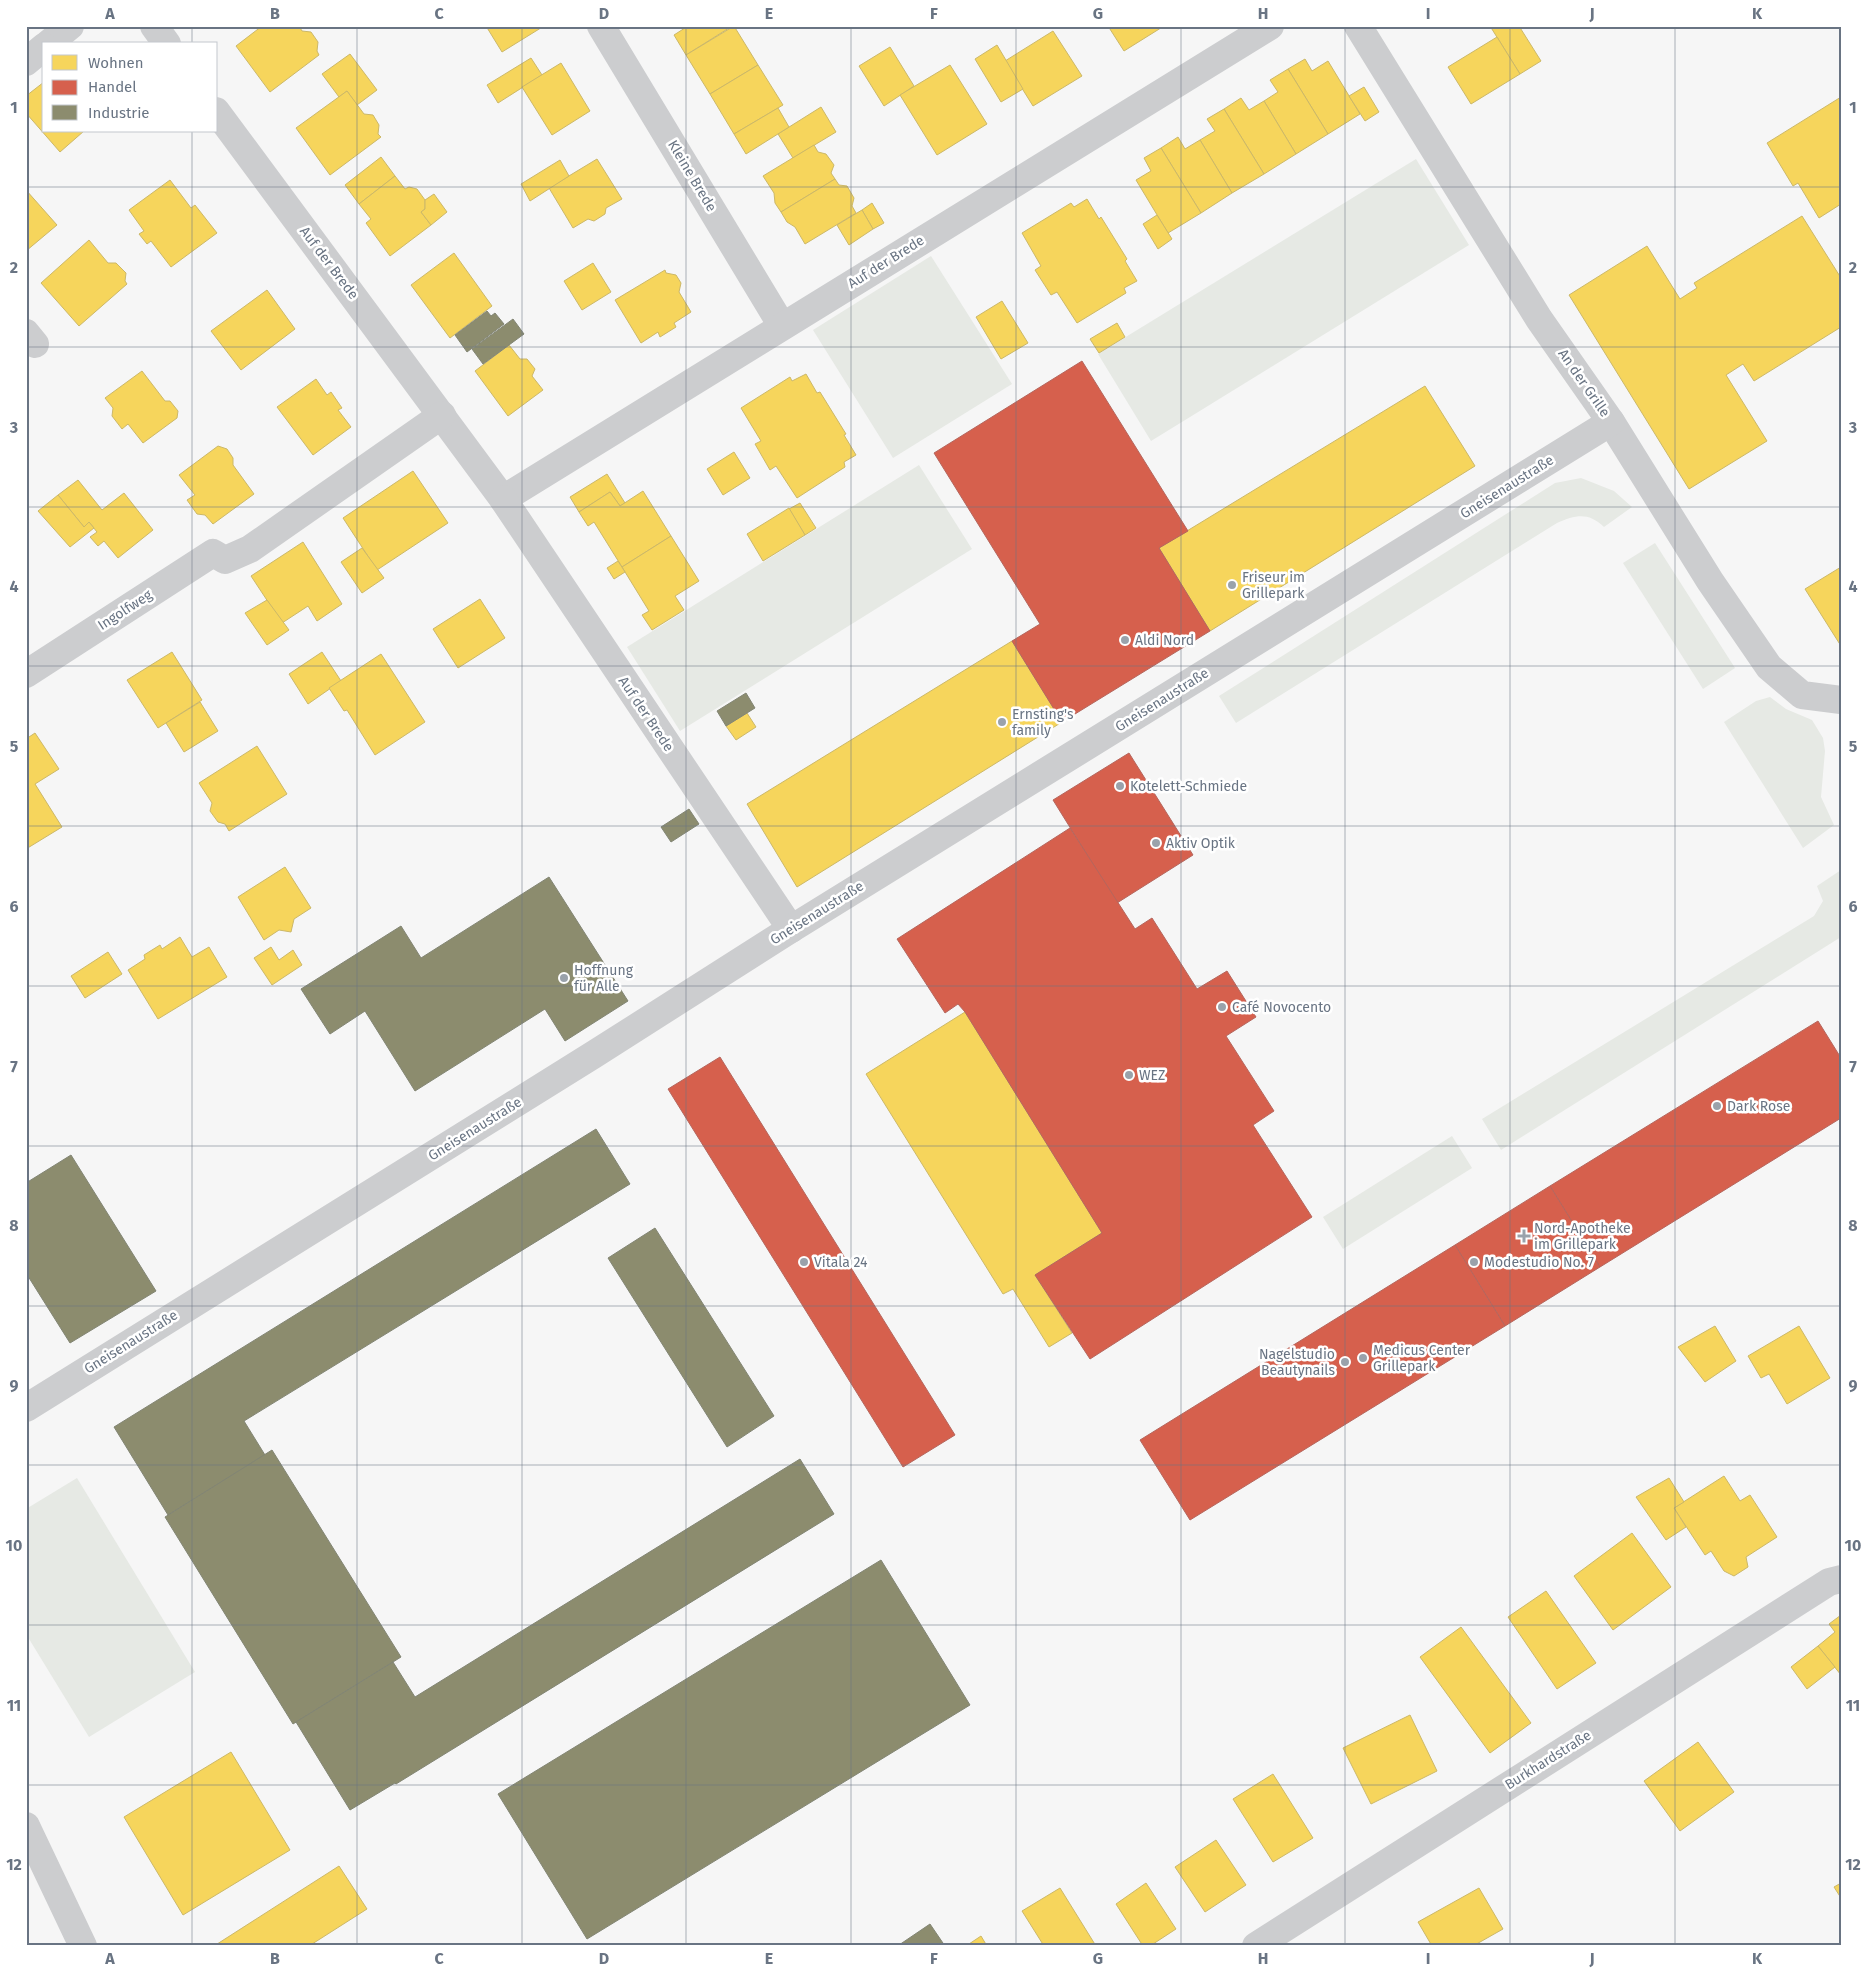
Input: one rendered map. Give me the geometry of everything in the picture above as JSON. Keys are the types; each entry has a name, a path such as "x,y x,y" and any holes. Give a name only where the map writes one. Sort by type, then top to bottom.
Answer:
{"street":[{"path":"50,42 70,26"},
{"path":"154,26 166,42"},
{"name":"Kleine Brede","path":"601,26 782,326"},
{"name":"Auf der Brede","path":"503,499 1270,26"},
{"name":"An der Grille","path":"1358,26 1539,319 1611,422 1710,581 1768,667 1802,694 1841,700"},
{"path":"26,62 42,50"},
{"name":"Auf der Brede","path":"218,114 503,499 791,929"},
{"name":"Ingolfweg","path":"26,674 213,553 225,560 250,549 442,415"},
{"name":"Gneisenaustraße","path":"26,1408 585,1060 791,929 1611,422"},
{"name":"Burkhardstraße","path":"1256,1946 1820,1587 1841,1579"},
{"path":"26,1826 83,1946"}],"shaded area":[{"path":"1416,159 1469,245 1151,441 1098,354"},
{"path":"931,256 1012,384 893,458 813,330"},
{"path":"919,465 972,549 680,731 627,647"},
{"path":"1581,478 1614,491 1632,507 1604,527 1593,519 1582,516 1557,523 1236,723 1219,696 1555,483"},
{"path":"1655,543 1735,668 1703,689 1623,563"},
{"path":"1770,697 1786,709 1812,720 1823,738 1825,751 1821,797 1834,825 1803,848 1724,722 1756,701"},
{"path":"1841,870 1841,937 1501,1150 1482,1119 1814,916 1823,901 1817,886"},
{"path":"1452,1136 1472,1168 1343,1249 1323,1217"},
{"path":"77,1478 195,1672 89,1737 26,1634 26,1509"}],"building: Wohnen":[{"path":"262,26 299,26 302,31 311,32 318,42 317,51 319,55 270,92 236,46"},
{"path":"486,26 544,26 502,52"},
{"path":"688,26 728,26 729,28 686,55 674,35"},
{"path":"734,26 758,65 710,94 686,55"},
{"path":"1108,26 1164,26 1124,51"},
{"path":"1490,26 1519,26 1541,61 1520,74"},
{"path":"1053,31 1082,76 1033,106 1005,61"},
{"path":"1497,37 1520,74 1471,104 1448,67"},
{"path":"997,45 1023,89 1001,102 975,59"},
{"path":"890,47 914,86 884,106 859,66"},
{"path":"350,54 377,90 357,105 347,91 339,97 322,74"},
{"path":"531,58 542,75 498,103 487,85"},
{"path":"1305,59 1312,71 1328,61 1360,114 1328,134 1288,69"},
{"path":"561,63 590,111 552,135 522,87"},
{"path":"758,65 783,105 734,134 710,94"},
{"path":"950,65 987,124 937,155 900,95"},
{"path":"1288,69 1328,134 1296,154 1264,101 1278,92 1270,80"},
{"path":"42,84 42,131 26,113 26,96"},
{"path":"1364,87 1379,112 1365,121 1349,96"},
{"path":"347,91 364,114 373,115 379,125 378,134 381,137 330,175 296,128"},
{"path":"1841,97 1841,204 1819,218 1798,183 1793,186 1767,143"},
{"path":"1241,98 1249,110 1264,101 1296,154 1264,174 1224,109"},
{"path":"821,107 836,132 793,158 778,134"},
{"path":"778,108 789,127 746,154 734,134"},
{"path":"1224,109 1264,174 1232,193 1200,140 1215,131 1207,119"},
{"path":"43,132 83,132 60,152"},
{"path":"1178,137 1185,149 1200,140 1232,193 1201,213 1161,148"},
{"path":"814,145 818,152 826,154 834,165 831,173 835,179 781,212 775,203 774,193 763,176"},
{"path":"1161,148 1201,213 1168,233 1136,180 1151,171 1144,158"},
{"path":"381,157 395,176 359,204 345,185"},
{"path":"597,159 622,199 606,208 605,214 594,221 588,219 573,228 549,188"},
{"path":"560,160 569,176 530,201 521,184"},
{"path":"395,176 405,189 409,187 417,189 425,200 425,209 421,212 431,225 390,256 366,223 371,219 359,204"},
{"path":"835,179 839,185 847,186 854,198 852,206 856,213 805,244 795,227 787,222 781,212"},
{"path":"170,180 191,208 195,205 217,233 171,267 151,241 147,244 139,234 144,231 129,210"},
{"path":"26,190 57,225 26,251"},
{"path":"434,194 447,212 431,225 421,212 425,209 425,200"},
{"path":"1087,199 1099,219 1101,217 1127,259 1125,261 1137,281 1124,288 1126,293 1077,323 1057,292 1051,295 1035,270 1041,266 1022,233 1071,203 1074,207"},
{"path":"872,203 884,223 873,229 862,210"},
{"path":"862,210 873,229 849,245 837,225"},
{"path":"1157,215 1172,239 1158,249 1143,224"},
{"path":"1802,216 1841,278 1841,327 1754,381 1743,364 1726,375 1767,441 1689,489 1569,295 1647,246 1680,299 1697,288 1694,283"},
{"path":"89,240 108,263 116,263 126,273 125,281 127,284 79,326 41,283"},
{"path":"454,253 492,306 450,338 411,285"},
{"path":"593,263 611,292 582,310 564,281"},
{"path":"665,270 666,273 676,275 681,283 679,292 691,312 674,323 676,327 660,337 658,332 641,343 615,300"},
{"path":"267,290 295,329 241,370 211,331"},
{"path":"1002,301 1028,343 1001,359 976,317"},
{"path":"1117,323 1125,337 1099,353 1090,339"},
{"path":"509,345 520,359 527,359 535,369 532,376 543,390 508,416 475,371"},
{"path":"142,371 165,401 170,401 178,411 177,418 143,443 128,424 122,429 112,416 113,408 105,398"},
{"path":"806,374 817,393 820,392 846,434 844,435 856,455 844,462 845,467 797,498 776,466 770,470 755,444 761,441 741,408 790,377 792,381"},
{"path":"316,379 327,395 331,392 342,408 338,410 351,427 313,455 277,407"},
{"path":"1425,386 1475,466 1210,631 1159,548"},
{"path":"218,446 227,449 233,458 233,465 254,494 213,524 205,515 197,514 187,500 195,495 179,475"},
{"path":"734,452 750,478 723,495 707,469"},
{"path":"413,471 448,523 377,570 343,518"},
{"path":"607,474 625,503 620,506 610,492 579,512 570,497"},
{"path":"78,480 102,510 124,493 153,530 118,558 104,541 98,546 90,537 97,532 89,522 84,527 58,495"},
{"path":"643,491 671,536 622,567 594,522 588,526 579,512 610,492 620,506"},
{"path":"58,495 84,527 89,522 94,528 70,547 38,511"},
{"path":"800,503 816,528 805,535 789,509"},
{"path":"789,508 805,535 763,561 747,534"},
{"path":"671,536 699,581 675,596 684,610 652,630 642,615 649,611 622,567"},
{"path":"303,542 342,604 317,621 308,606 282,623 251,576"},
{"path":"362,548 384,578 362,593 341,562"},
{"path":"618,561 625,572 614,579 607,568"},
{"path":"1841,567 1841,646 1805,589"},
{"path":"480,599 505,638 458,668 433,629"},
{"path":"267,600 289,630 267,645 245,613"},
{"path":"1012,641 1062,722 797,887 747,804"},
{"path":"172,652 202,700 158,728 127,680"},
{"path":"322,652 341,681 308,704 289,674"},
{"path":"381,654 425,722 375,755 347,710 344,711 329,688"},
{"path":"200,702 218,731 184,752 166,723"},
{"path":"747,713 756,727 736,740 726,726"},
{"path":"35,733 59,769 35,784 62,827 26,849 26,739"},
{"path":"257,746 287,794 229,831 225,824 218,822 210,811 212,803 199,783"},
{"path":"285,867 311,908 294,919 291,932 279,930 264,940 238,897"},
{"path":"180,937 192,957 209,947 227,977 158,1019 128,970 145,959 144,955 160,945 162,949"},
{"path":"271,947 279,960 293,950 302,965 272,985 254,958"},
{"path":"108,952 122,974 85,998 71,976"},
{"path":"965,1012 1102,1233 1035,1275 1072,1333 1049,1347 1013,1289 1003,1294 866,1074"},
{"path":"1715,1326 1736,1361 1705,1382 1678,1347"},
{"path":"1799,1326 1830,1378 1787,1404 1769,1374 1761,1378 1748,1356"},
{"path":"1724,1476 1740,1501 1750,1495 1777,1537 1746,1557 1748,1567 1734,1576 1724,1571 1711,1551 1705,1555 1674,1508"},
{"path":"1669,1478 1684,1502 1674,1508 1686,1527 1666,1540 1636,1497"},
{"path":"1632,1533 1671,1587 1613,1630 1574,1576"},
{"path":"1546,1591 1596,1663 1557,1689 1508,1617"},
{"path":"1841,1615 1841,1675 1818,1646 1835,1632 1829,1624"},
{"path":"1461,1627 1531,1723 1490,1753 1420,1657"},
{"path":"1818,1646 1835,1667 1807,1689 1791,1667"},
{"path":"1410,1715 1437,1771 1371,1804 1343,1748"},
{"path":"1698,1742 1734,1792 1680,1831 1644,1781"},
{"path":"231,1752 290,1850 183,1915 124,1817"},
{"path":"1273,1774 1313,1838 1273,1862 1233,1799"},
{"path":"1216,1840 1246,1885 1205,1912 1175,1867"},
{"path":"339,1866 367,1909 309,1946 214,1946"},
{"path":"1146,1883 1176,1929 1150,1946 1143,1946 1116,1904"},
{"path":"1841,1883 1841,1898 1834,1887"},
{"path":"1060,1888 1096,1946 1044,1946 1022,1911"},
{"path":"1479,1888 1503,1929 1473,1946 1432,1946 1418,1922"},
{"path":"981,1936 987,1946 966,1946"}],"building: Handel":[{"path":"1082,361 1188,531 1159,548 1210,631 1062,722 1012,641 1040,624 934,453"},
{"path":"1129,753 1193,855 1117,903 1053,800"},
{"path":"1070,828 1135,929 1152,918 1197,989 1227,971 1256,1017 1226,1036 1274,1111 1253,1125 1312,1217 1090,1359 1035,1275 1102,1233 965,1012 958,1004 945,1013 897,939"},
{"path":"1818,1021 1841,1058 1841,1118 1600,1267 1550,1186"},
{"path":"720,1057 955,1435 903,1467 668,1089"},
{"path":"1550,1186 1600,1267 1505,1326 1455,1245"},
{"name":"Medicus Center Grillepark","path":"1455,1245 1505,1326 1190,1520 1140,1440"}],"building: Industrie":[{"path":"487,311 491,316 495,313 504,324 467,352 455,335"},
{"path":"513,319 524,334 483,364 472,349"},
{"path":"746,693 755,708 726,726 717,711"},
{"path":"689,809 699,824 671,842 661,827"},
{"path":"549,877 628,1001 565,1041 545,1009 415,1091 365,1011 330,1034 301,989 401,926 421,958"},
{"path":"596,1129 630,1184 244,1421 265,1455 168,1515 114,1427"},
{"path":"71,1155 156,1291 70,1343 26,1273 26,1183"},
{"path":"655,1228 774,1416 727,1447 608,1258"},
{"path":"272,1450 401,1657 293,1724 165,1517"},
{"path":"800,1459 834,1514 396,1784 350,1810 296,1722 393,1662 415,1697"},
{"path":"881,1560 970,1705 587,1939 498,1794"},
{"path":"930,1924 945,1946 899,1946 899,1945"}],"place":[{"name":"Friseur im Grillepark","path":"1232,585"},
{"name":"Aldi Nord","path":"1125,640"},
{"name":"Ernsting's family","path":"1002,722"},
{"name":"Kotelett-Schmiede","path":"1120,786"},
{"name":"Aktiv Optik","path":"1156,843"},
{"name":"Hoffnung für Alle","path":"564,978"},
{"name":"Café Novocento","path":"1222,1007"},
{"name":"WEZ","path":"1129,1075"},
{"name":"Dark Rose","path":"1717,1106"},
{"name":"Nord-Apotheke im Grillepark","path":"1524,1236"},
{"name":"Vitala 24","path":"804,1262"},
{"name":"Modestudio No. 7","path":"1474,1262"},
{"name":"Medicus Center Grillepark","path":"1363,1358"},
{"name":"Nagelstudio Beautynails","path":"1345,1362"}]}
